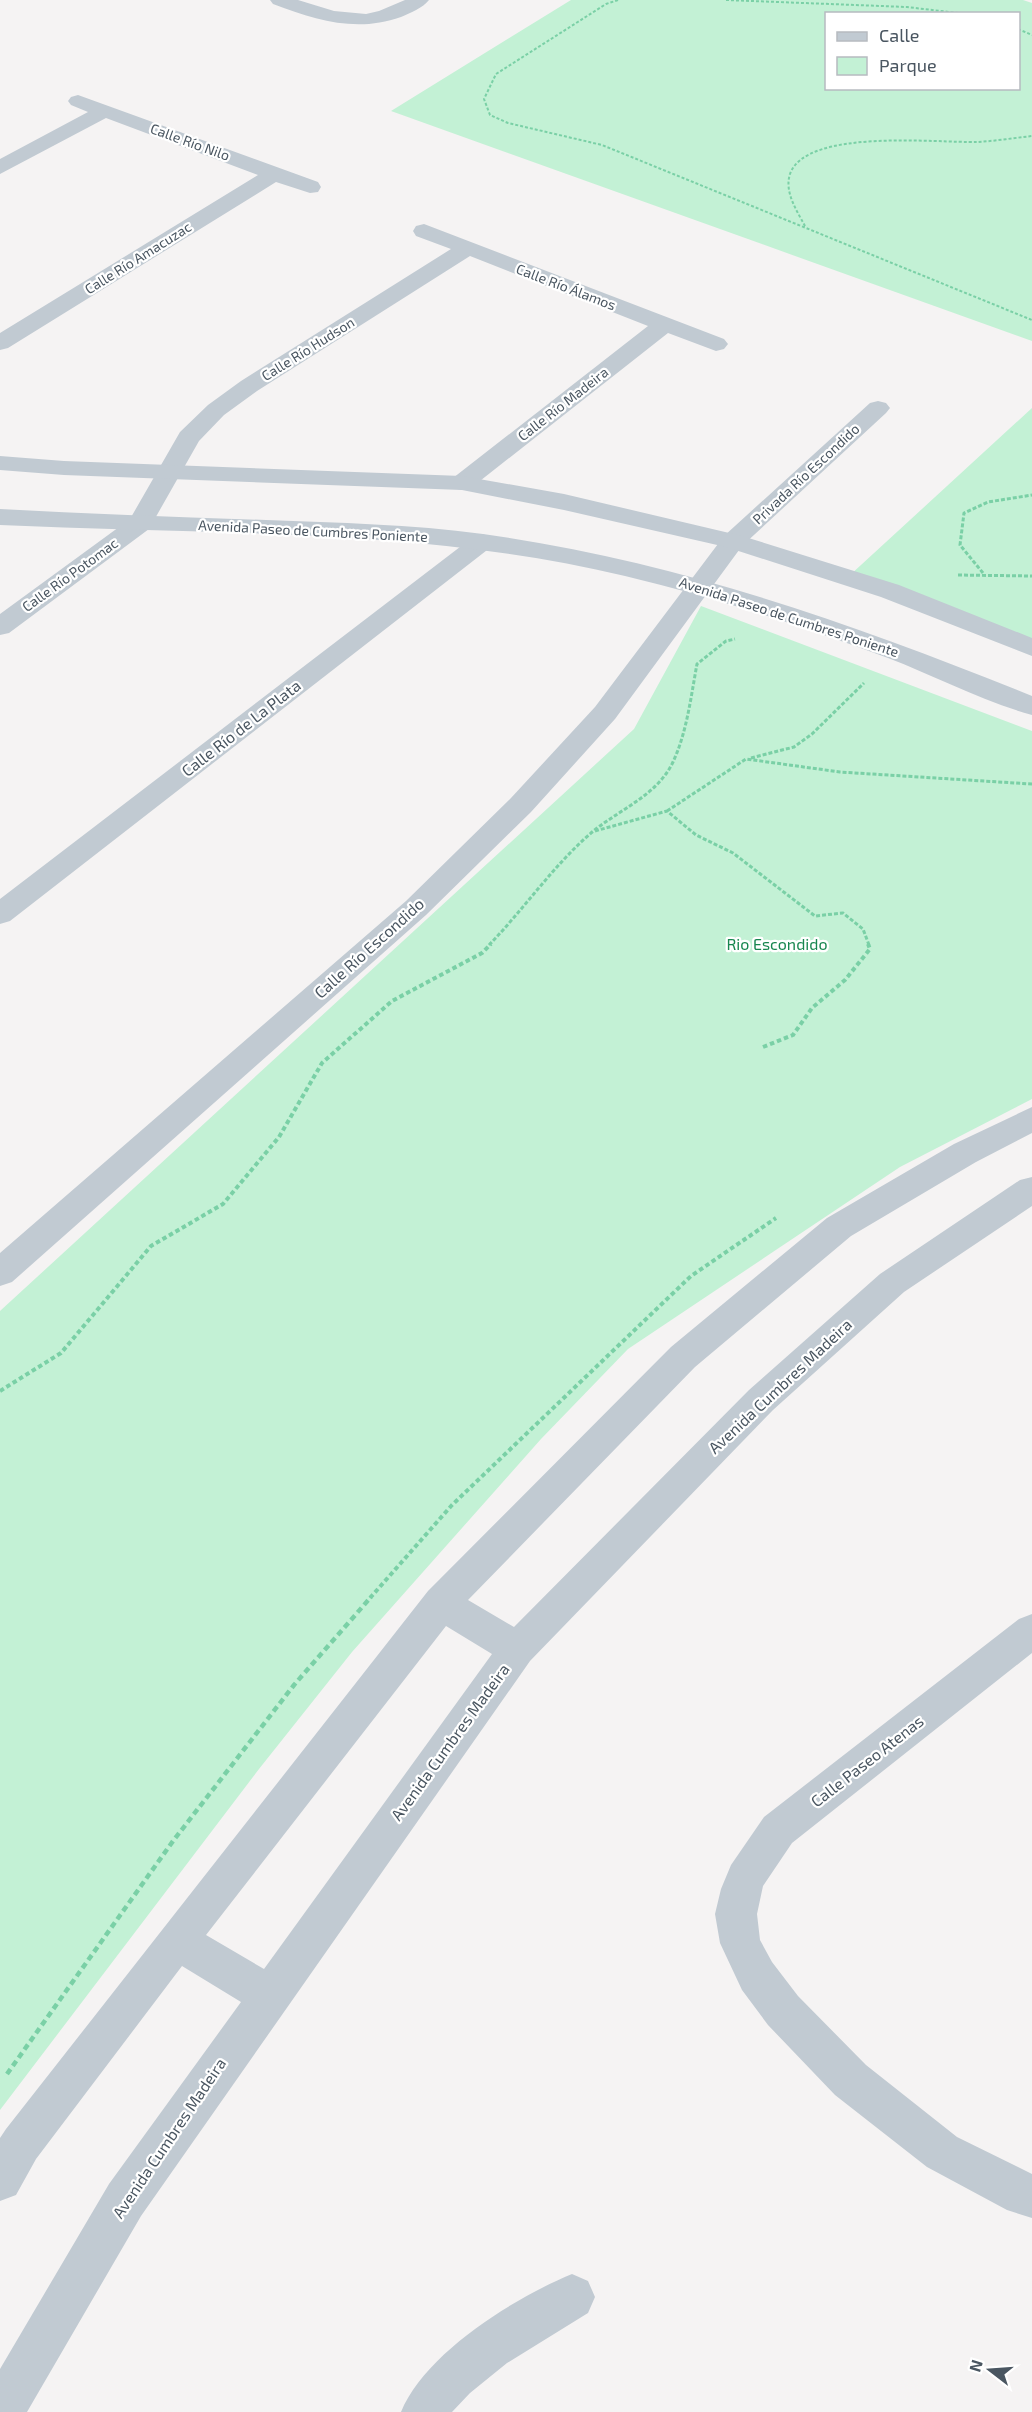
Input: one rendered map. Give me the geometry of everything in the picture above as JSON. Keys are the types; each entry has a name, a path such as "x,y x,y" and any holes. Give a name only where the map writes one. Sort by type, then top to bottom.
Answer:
{"street":[{"path":"280,0 329,18 373,21 403,10 418,0"},
{"name":"Calle Río Nilo","path":"78,101 310,186"},
{"path":"0,168 104,111"},
{"name":"Calle Río Amacuzac","path":"0,344 276,173"},
{"name":"Calle Río Álamos","path":"424,231 716,344"},
{"name":"Calle Río Hudson","path":"141,524 189,437 216,410 249,386 468,249"},
{"name":"Calle Río Madeira","path":"462,483 664,325"},
{"name":"Privada Río Escondido","path":"698,585 733,541 878,408"},
{"path":"0,463 462,483 564,502 733,541 890,591 1032,648"},
{"name":"Avenida Paseo de Cumbres Poniente","path":"0,517 381,532 482,542 564,555 698,585 870,641 1032,706"},
{"name":"Calle Río Potomac","path":"0,627 141,524"},
{"name":"Calle Río de La Plata","path":"0,914 482,542"},
{"name":"Calle Río Escondido","path":"0,1273 416,908 521,806 604,713 698,585"},
{"path":"0,2179 21,2144 177,1940 441,1603 683,1357 839,1227 965,1153 1032,1119"},
{"name":"Avenida Cumbres Madeira","path":"2,2412 125,2200 268,1995 517,1649 769,1392 892,1283 1032,1189"},
{"path":"441,1603 517,1649"},
{"name":"Calle Paseo Atenas","path":"1032,1631 778,1830 747,1869 735,1915 742,1953 764,1988 803,2032 870,2097 942,2151 1023,2194 1032,2196"},
{"path":"177,1940 268,1995"},
{"path":"424,2412 434,2397 487,2349 572,2297"}],"path":[{"path":"618,0 606,4 496,74 484,99 490,115 508,123 602,146 1032,320"},
{"path":"726,0 767,4 905,4 954,12"},
{"path":"805,227 790,200 789,182 793,168 806,156 830,147 874,141 978,142 1032,136"},
{"path":"984,574 960,545 964,513 988,502 1032,495"},
{"path":"0,1391 61,1353 151,1246 223,1204 279,1137 322,1063 392,1001 482,953 521,912 560,862 592,832 650,792 673,763 688,712 697,663 726,641 743,638"},
{"path":"592,832 667,811 746,759 794,747 812,734 864,683 853,679"},
{"path":"746,759 840,772 1032,784"},
{"path":"667,811 696,835 733,853 815,916 843,913 863,928 870,949 845,980 812,1008 793,1035 763,1047"}],"green space":[{"path":"571,0 1023,0 1032,3 1032,341 391,111"},
{"path":"1032,408 1032,648 849,576"},
{"name":"Rio Escondido","path":"701,606 1032,731 1032,1099 900,1167 628,1349 541,1439 352,1652 259,1769 0,2110 0,1311 634,729"}]}
